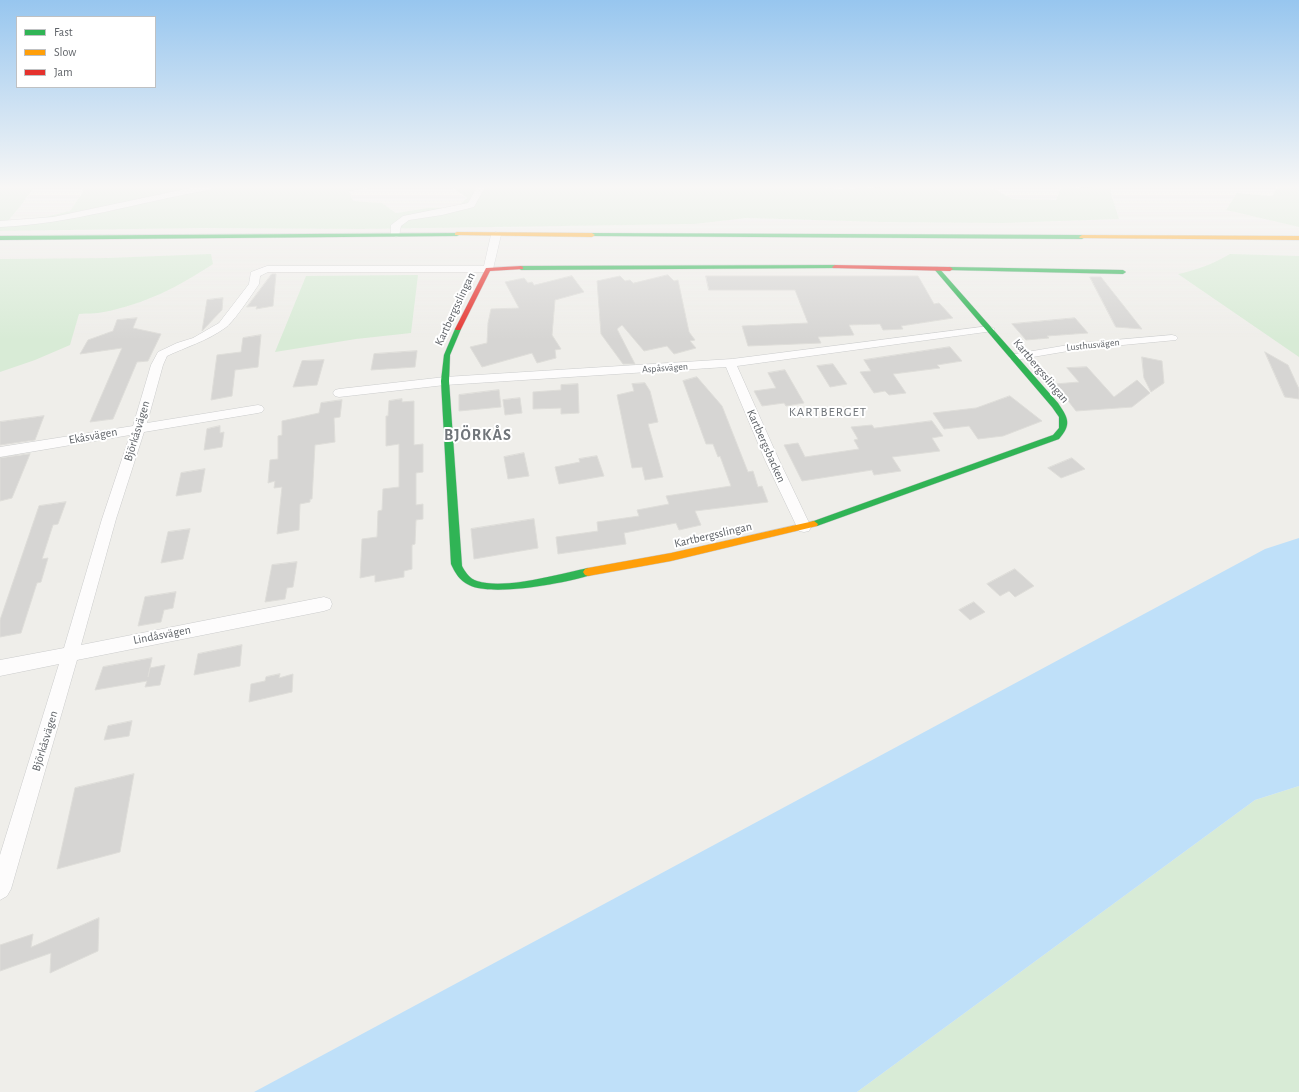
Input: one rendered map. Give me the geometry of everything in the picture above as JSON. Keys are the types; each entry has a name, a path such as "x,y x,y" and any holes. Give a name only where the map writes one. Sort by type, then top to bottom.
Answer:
{"street":[{"path":"495,238 488,269 677,266 936,268 1123,272"},
{"name":"Kartbergsslingan","path":"488,269 462,320 447,355 446,382 456,564 460,574 478,585 488,588 504,587 671,557 804,527 1056,438 1062,433 1064,426 1063,418 1055,405 936,268"},
{"name":"Björkåsvägen","path":"0,889 72,652 109,519 139,428 157,365 162,354 197,340 223,326 254,284 256,274 267,269 488,269"},
{"name":"Aspåsvägen","path":"339,393 446,382 730,364 989,329"},
{"name":"Lusthusvägen","path":"1014,357 1080,346 1172,338"},
{"name":"Kartbergsbacken","path":"730,364 772,460 804,527"},
{"name":"Ekåsvägen","path":"0,452 258,408"},
{"name":"Lindåsvägen","path":"0,668 72,652 324,604"}],"green space":[{"path":"211,254 213,264 161,294 119,309 101,313 79,314 70,345 35,360 0,372 0,259 107,258"},
{"path":"1230,254 1299,256 1299,357 1178,274 1205,266"},
{"path":"418,275 411,333 356,339 275,352 306,276"},
{"path":"1299,786 1299,1092 857,1092 1255,800"}],"water":[{"path":"1299,538 1299,786 1255,800 857,1092 254,1092 1265,549"}],"building":[{"path":"272,274 276,274 273,306 256,309 257,306 247,307"},
{"path":"668,275 674,281 678,280 689,332 695,340 690,341 696,348 674,354 667,346 644,351 622,325 617,329 635,364 623,364 601,334 597,281 620,276 625,281 630,280 633,283"},
{"path":"572,276 584,292 555,300 552,335 561,349 555,350 556,358 537,363 532,353 482,367 470,347 487,343 488,323 491,309 519,308 505,282 524,278 528,283 532,282 534,285"},
{"path":"706,276 918,276 934,304 939,303 953,318 901,326 903,329 883,330 880,324 849,325 854,335 818,337 821,343 748,346 742,326 808,323 795,290 709,290"},
{"path":"1090,277 1101,277 1142,329 1116,327"},
{"path":"223,298 222,310 202,331 207,300"},
{"path":"137,318 133,328 161,334 148,361 137,362 113,419 90,422 122,348 80,354 88,340 113,331 117,320"},
{"path":"1075,318 1088,333 1047,336 1049,338 1026,340 1012,324"},
{"path":"261,335 258,367 235,370 232,396 211,400 217,355 241,352 243,338"},
{"path":"950,347 962,361 937,365 940,368 893,374 906,393 889,395 885,391 874,393 860,372 871,371 864,360"},
{"path":"417,351 415,367 371,370 374,354"},
{"path":"1265,352 1288,365 1299,389 1299,399 1285,397"},
{"path":"1142,357 1162,361 1164,383 1151,392 1144,378"},
{"path":"324,360 317,385 293,387 302,361"},
{"path":"833,364 847,384 830,387 817,366"},
{"path":"1087,367 1114,397 1137,380 1150,393 1132,407 1076,411 1055,384 1079,382 1067,368"},
{"path":"785,370 804,403 786,406 784,403 762,406 754,391 776,388 768,373"},
{"path":"697,377 722,406 748,472 753,471 758,487 762,486 768,502 695,511 701,525 679,530 676,523 624,533 626,544 558,554 556,537 598,531 597,522 639,516 637,510 669,504 666,496 731,486 720,456 718,457 713,444 706,444 683,381"},
{"path":"645,383 650,391 658,422 648,424 663,477 645,480 642,467 632,468 617,395 634,391 632,384"},
{"path":"578,384 579,413 561,414 561,408 533,409 533,392 561,390 561,385"},
{"path":"499,390 501,407 459,411 459,395"},
{"path":"1010,396 1042,421 1003,436 978,439 969,426 944,429 933,413 976,408"},
{"path":"520,398 522,413 505,415 503,400"},
{"path":"402,399 402,402 414,401 414,445 423,444 423,472 416,473 416,505 423,504 423,519 416,520 415,544 412,545 412,569 404,571 404,577 375,582 375,575 360,578 362,539 377,537 378,511 382,510 383,489 399,487 399,444 386,446 386,416 388,416 389,401"},
{"path":"342,400 340,417 334,418 335,442 315,445 312,499 310,499 310,502 300,504 299,530 277,534 282,487 274,488 275,481 268,483 270,460 278,459 278,436 282,435 282,421 319,413 321,403"},
{"path":"44,416 35,440 0,445 0,422"},
{"path":"932,421 943,436 932,438 940,451 892,457 901,471 874,475 872,470 802,481 784,445 798,443 805,457 859,449 854,440 858,439 851,427 872,425 874,428"},
{"path":"220,426 220,433 224,432 222,447 204,450 207,429"},
{"path":"524,453 529,476 508,479 504,457"},
{"path":"30,454 12,498 0,501 0,458"},
{"path":"597,456 604,476 559,484 555,467 580,462 579,459"},
{"path":"1072,458 1085,469 1061,478 1048,468"},
{"path":"205,469 201,492 176,496 181,473"},
{"path":"66,502 58,524 53,525 42,559 48,558 41,582 37,583 21,633 0,637 0,620 39,506"},
{"path":"534,519 538,548 474,559 471,529"},
{"path":"190,529 183,559 161,563 168,532"},
{"path":"297,562 293,587 287,588 285,599 265,602 272,565"},
{"path":"1015,569 1034,586 1015,597 1009,591 1000,596 987,584"},
{"path":"176,592 173,608 164,610 161,622 138,626 145,597"},
{"path":"974,602 985,612 970,620 959,610"},
{"path":"242,645 240,666 194,675 198,654"},
{"path":"152,658 148,677 150,668 165,665 160,685 145,687 147,681 95,690 103,667"},
{"path":"280,674 279,678 293,674 292,692 249,702 251,684 265,681 266,677"},
{"path":"132,721 129,736 104,740 108,726"},
{"path":"134,774 120,852 57,869 75,788"},
{"path":"99,918 98,951 50,973 51,953 0,971 0,945 33,934 31,947"}],"traffic: fast":[{"path":"0,238 5,238"},
{"path":"521,268 835,267"},
{"path":"814,524 1056,437 1063,429 1063,417 1055,405 936,268"},
{"path":"950,269 1123,272"},
{"path":"458,329 447,355 445,381 456,564 463,576 475,584 499,587 530,583 588,572"}],"traffic: slow":[{"path":"1290,238 1299,238"},
{"path":"588,572 671,557 814,524"}],"traffic: jam":[{"path":"835,267 950,269"},
{"path":"458,329 488,269 521,268"}],"district":[{"name":"KARTBERGET","path":"828,412"},
{"name":"BJÖRKÅS","path":"478,435"}]}
